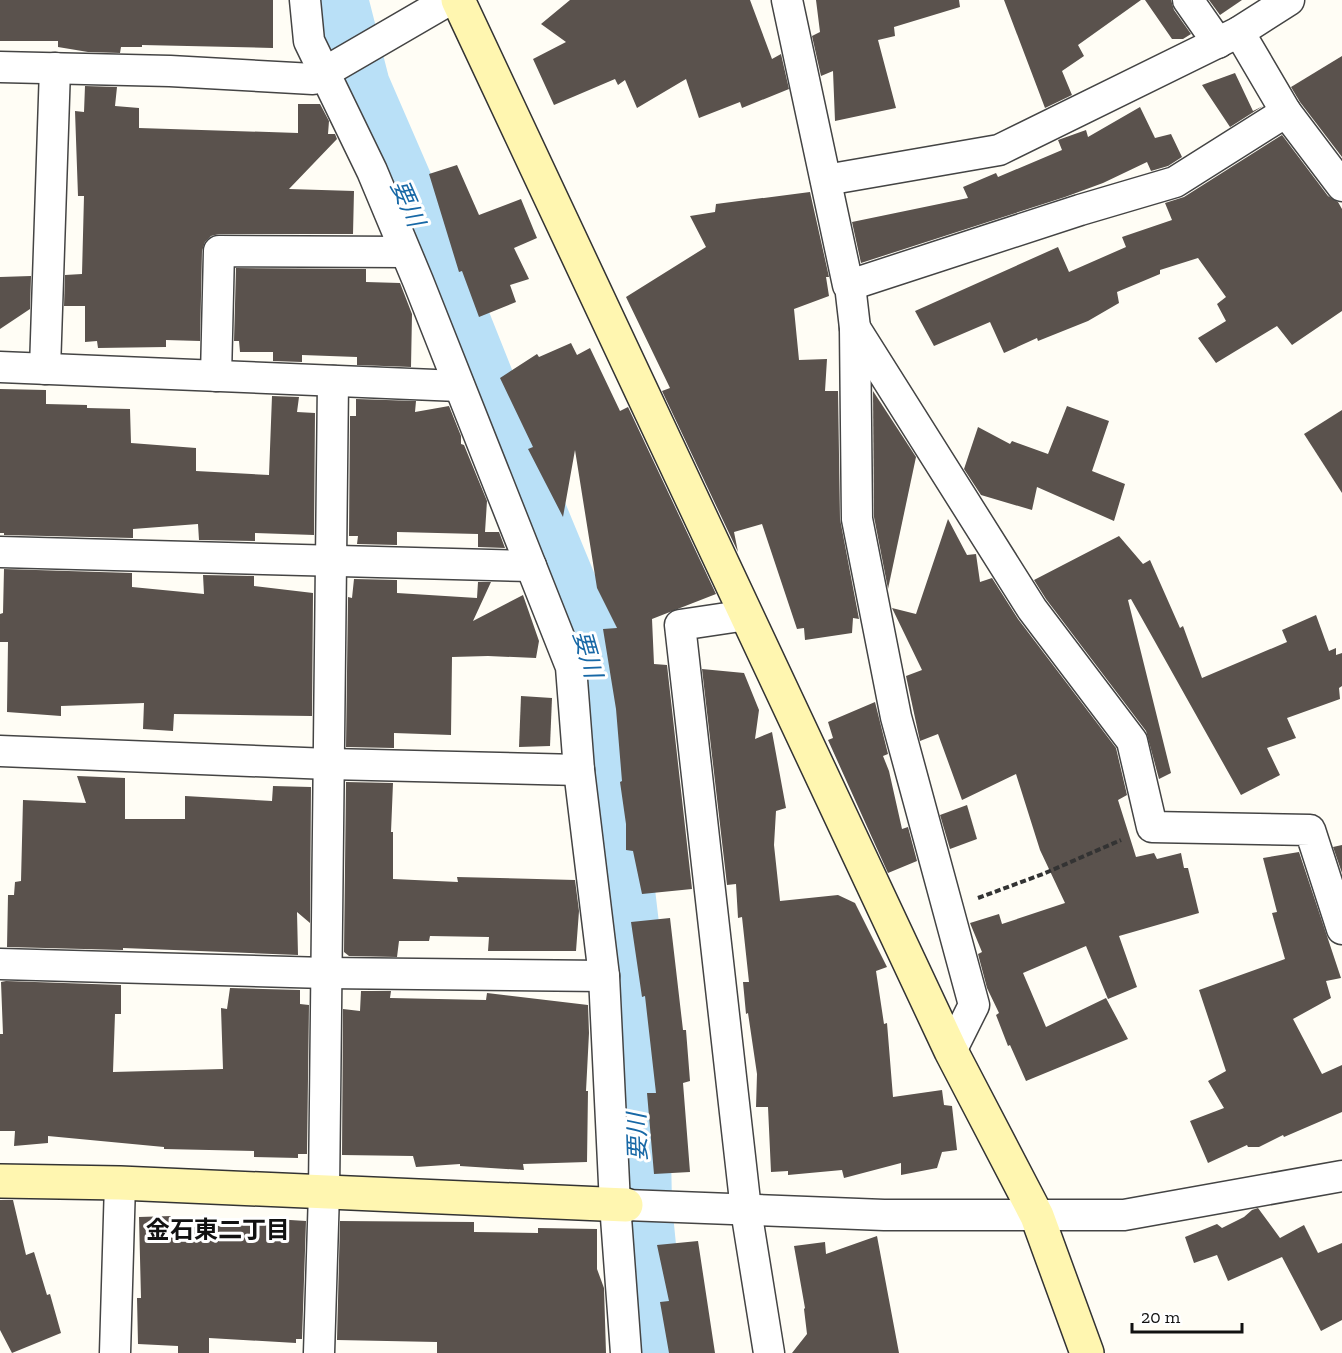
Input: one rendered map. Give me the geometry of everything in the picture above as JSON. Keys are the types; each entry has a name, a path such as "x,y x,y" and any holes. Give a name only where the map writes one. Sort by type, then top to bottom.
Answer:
{"street":[{"path":"305,0 309,41 329,70 372,171 571,667 579,770 630,1205 626,1353"},
{"path":"0,67 170,70 313,79 449,0"},
{"path":"458,0 951,1051 1037,1216 1087,1353"},
{"path":"787,0 848,285 850,285 855,328 857,519 896,717 974,1005 951,1051"},
{"path":"1188,0 1228,37 1342,186"},
{"path":"826,180 999,150 1228,37 1289,0"},
{"path":"45,369 55,68"},
{"path":"850,285 1069,213 1175,182 1286,112"},
{"path":"216,376 219,251 405,252"},
{"path":"855,328 1032,609 1132,741 1152,827 1310,831 1342,929"},
{"path":"0,367 459,386"},
{"path":"319,1353 324,1192 333,381"},
{"path":"0,552 531,566"},
{"path":"747,615 680,626 746,1210 769,1353"},
{"path":"0,751 329,764 579,770"},
{"path":"0,964 326,973 604,976"},
{"path":"0,1181 120,1183 884,1215 1037,1216 1124,1215 1342,1176"},
{"path":"115,1353 120,1183"}],"path":[{"path":"948,909 1043,874 1152,827"}],"building":[{"path":"0,0 273,0 273,48 142,45 142,47 121,47 120,53 88,52 58,47 58,41 0,41"},
{"path":"570,0 750,0 772,59 781,54 789,89 742,108 740,102 699,118 686,79 637,108 625,80 618,85 615,79 554,105 533,59 566,42 541,24"},
{"path":"816,0 959,0 960,7 894,27 895,36 878,40 896,108 835,121 833,71 821,76 812,36 820,32"},
{"path":"1004,0 1141,0 1078,45 1084,56 1062,71 1072,95 1045,108"},
{"path":"1145,0 1171,0 1174,10 1191,34 1183,39 1172,39"},
{"path":"1209,0 1242,0 1220,15"},
{"path":"1342,56 1342,157 1291,87"},
{"path":"1235,73 1253,111 1263,106 1230,127 1202,85"},
{"path":"85,86 117,87 115,106 139,108 139,128 298,133 298,104 320,104 329,121 328,134 335,134 337,139 289,189 354,191 353,234 219,234 211,236 205,242 202,251 200,341 166,340 166,347 98,348 97,341 85,342 85,306 64,306 65,275 82,274 84,196 78,196 75,111 84,112"},
{"path":"1140,107 1155,138 1171,134 1182,157 1168,166 1151,171 1147,162 1103,183 1065,197 861,263 852,222 968,198 963,187 996,173 998,177 1062,150 1058,140 1086,130 1088,137"},
{"path":"1282,135 1328,196 1338,202 1342,209 1342,311 1292,345 1277,326 1216,363 1198,338 1226,321 1217,304 1226,297 1198,258 1160,270 1160,274 1117,292 1119,303 1088,321 1038,341 1037,338 1004,353 990,322 934,346 915,311 1058,247 1069,272 1126,247 1122,237 1172,220 1165,203 1184,197"},
{"path":"457,165 479,215 521,199 537,238 514,248 529,279 510,285 516,302 479,317 462,271 459,272 429,174"},
{"path":"810,192 829,277 826,277 829,296 794,309 799,360 827,359 825,391 838,391 840,519 859,619 853,618 852,633 805,640 804,628 797,629 762,524 734,532 738,552 662,391 670,388 626,297 706,247 690,216 715,212 716,204"},
{"path":"236,268 366,269 366,282 400,283 412,314 411,367 357,365 357,357 302,355 302,362 273,361 273,352 240,352 239,341 234,341"},
{"path":"31,276 30,309 0,329 0,277"},
{"path":"571,343 577,355 590,348 620,411 628,407 716,594 652,619 654,664 667,665 692,889 642,894 633,851 626,850 626,824 620,782 622,781 616,709 603,629 617,628 597,588 575,450 563,517 528,449 533,447 500,378 537,354 539,357"},
{"path":"0,389 46,390 46,404 130,409 131,443 196,448 196,471 269,475 272,396 299,397 297,412 315,413 314,535 255,533 255,541 199,540 198,524 133,529 133,538 4,535 0,533"},
{"path":"873,391 916,457 888,589 874,517"},
{"path":"356,399 416,401 415,412 449,406 461,436 461,444 464,445 487,501 485,532 499,532 505,548 478,547 478,534 397,532 397,545 357,544 358,536 349,536 350,416 356,416"},
{"path":"1067,406 1109,421 1092,471 1125,484 1114,521 1037,487 1032,510 981,495 964,469 978,427 1010,444 1012,441 1048,454"},
{"path":"1342,410 1342,493 1304,434"},
{"path":"948,519 967,555 976,554 980,582 992,578 1018,619 1116,748 1127,795 1118,800 1136,857 1154,853 1157,859 1181,853 1184,868 1188,868 1199,913 1119,936 1137,987 1108,999 1086,946 1023,973 1046,1027 1106,998 1128,1039 1026,1081 1010,1045 1008,1046 996,1015 999,1013 987,988 978,954 982,952 970,923 999,914 1002,924 1065,903 1040,850 1016,774 962,800 938,734 920,741 906,676 922,670 892,608 916,614"},
{"path":"1119,536 1143,564 1150,560 1180,628 1183,626 1202,678 1287,642 1282,630 1316,615 1329,651 1336,648 1336,655 1342,653 1340,699 1287,718 1296,738 1267,748 1280,775 1241,795 1131,599 1128,600 1171,773 1159,779 1146,731 1034,580"},
{"path":"4,569 132,573 132,587 204,594 203,575 254,576 254,586 313,593 312,716 174,714 173,731 143,729 144,703 61,706 61,716 7,712 8,642 0,642"},
{"path":"354,579 397,580 397,593 477,598 478,582 491,582 473,621 523,595 539,641 536,658 452,657 451,735 394,733 394,748 346,747 348,597 352,598"},
{"path":"702,669 744,673 759,710 755,739 772,732 786,808 776,811 774,845 780,901 838,895 855,903 887,967 876,971 884,1024 887,1023 893,1097 942,1090 944,1105 952,1106 957,1150 942,1152 937,1168 901,1175 901,1163 844,1178 842,1170 788,1175 788,1171 771,1172 768,1107 756,1107 757,1074 748,1013 746,1014 743,982 749,982 742,917 738,918 736,884 727,885"},
{"path":"521,696 552,698 550,746 519,747"},
{"path":"875,702 888,754 883,756 889,771 902,829 908,827 917,861 888,873 828,740 833,738 828,722"},
{"path":"77,776 125,778 125,819 185,819 185,796 272,801 273,786 311,787 310,923 297,912 298,955 123,948 123,950 7,947 8,895 14,895 15,882 21,881 23,800 86,803"},
{"path":"346,782 393,783 391,832 393,832 393,879 458,882 457,877 575,880 579,911 576,951 488,951 489,937 430,936 429,941 399,941 397,957 349,956 344,952"},
{"path":"967,805 977,839 950,849 940,815"},
{"path":"1342,845 1342,873 1333,847"},
{"path":"1299,852 1341,978 1326,981 1331,998 1293,1019 1322,1074 1342,1065 1342,1112 1259,1147 1248,1147 1247,1145 1208,1163 1190,1121 1224,1108 1208,1081 1226,1071 1199,990 1285,959 1272,913 1277,912 1263,858"},
{"path":"670,918 683,1030 686,1030 690,1081 683,1083 690,1172 654,1174 647,1093 656,1093 645,996 642,997 631,922"},
{"path":"1,982 121,985 121,1014 115,1014 113,1072 223,1069 221,1008 227,1009 230,988 300,990 300,1004 309,1005 307,1154 298,1154 298,1158 254,1157 254,1151 164,1149 164,1147 48,1136 48,1143 14,1146 15,1131 0,1131 0,1034 3,1034"},
{"path":"361,991 391,991 390,998 486,1000 487,993 588,1005 587,1162 523,1164 524,1170 460,1166 460,1164 416,1167 413,1156 342,1155 343,1009 360,1011"},
{"path":"0,1200 13,1200 26,1255 34,1252 47,1295 50,1294 61,1333 12,1353 0,1330"},
{"path":"1258,1208 1280,1238 1304,1225 1318,1253 1342,1243 1342,1320 1321,1331 1282,1257 1228,1281 1217,1255 1194,1263 1185,1237 1217,1224 1222,1228"},
{"path":"171,1216 171,1228 259,1224 259,1218 306,1221 302,1339 296,1339 296,1343 209,1338 209,1353 178,1353 178,1346 138,1344 137,1298 141,1298 139,1217"},
{"path":"340,1221 474,1222 474,1232 538,1233 538,1228 597,1229 597,1269 604,1288 606,1353 437,1353 437,1342 337,1340"},
{"path":"877,1236 899,1353 792,1353 807,1334 805,1308 794,1246 825,1242 826,1254"},
{"path":"698,1241 715,1353 669,1353 660,1302 669,1301 657,1245"}],"waterway":[{"name":"要川","path":"335,0 357,86 438,273 595,661 632,976 639,1206 647,1286 649,1353"}],"district":[{"name":"金石東二丁目","path":"218,1229"}]}
